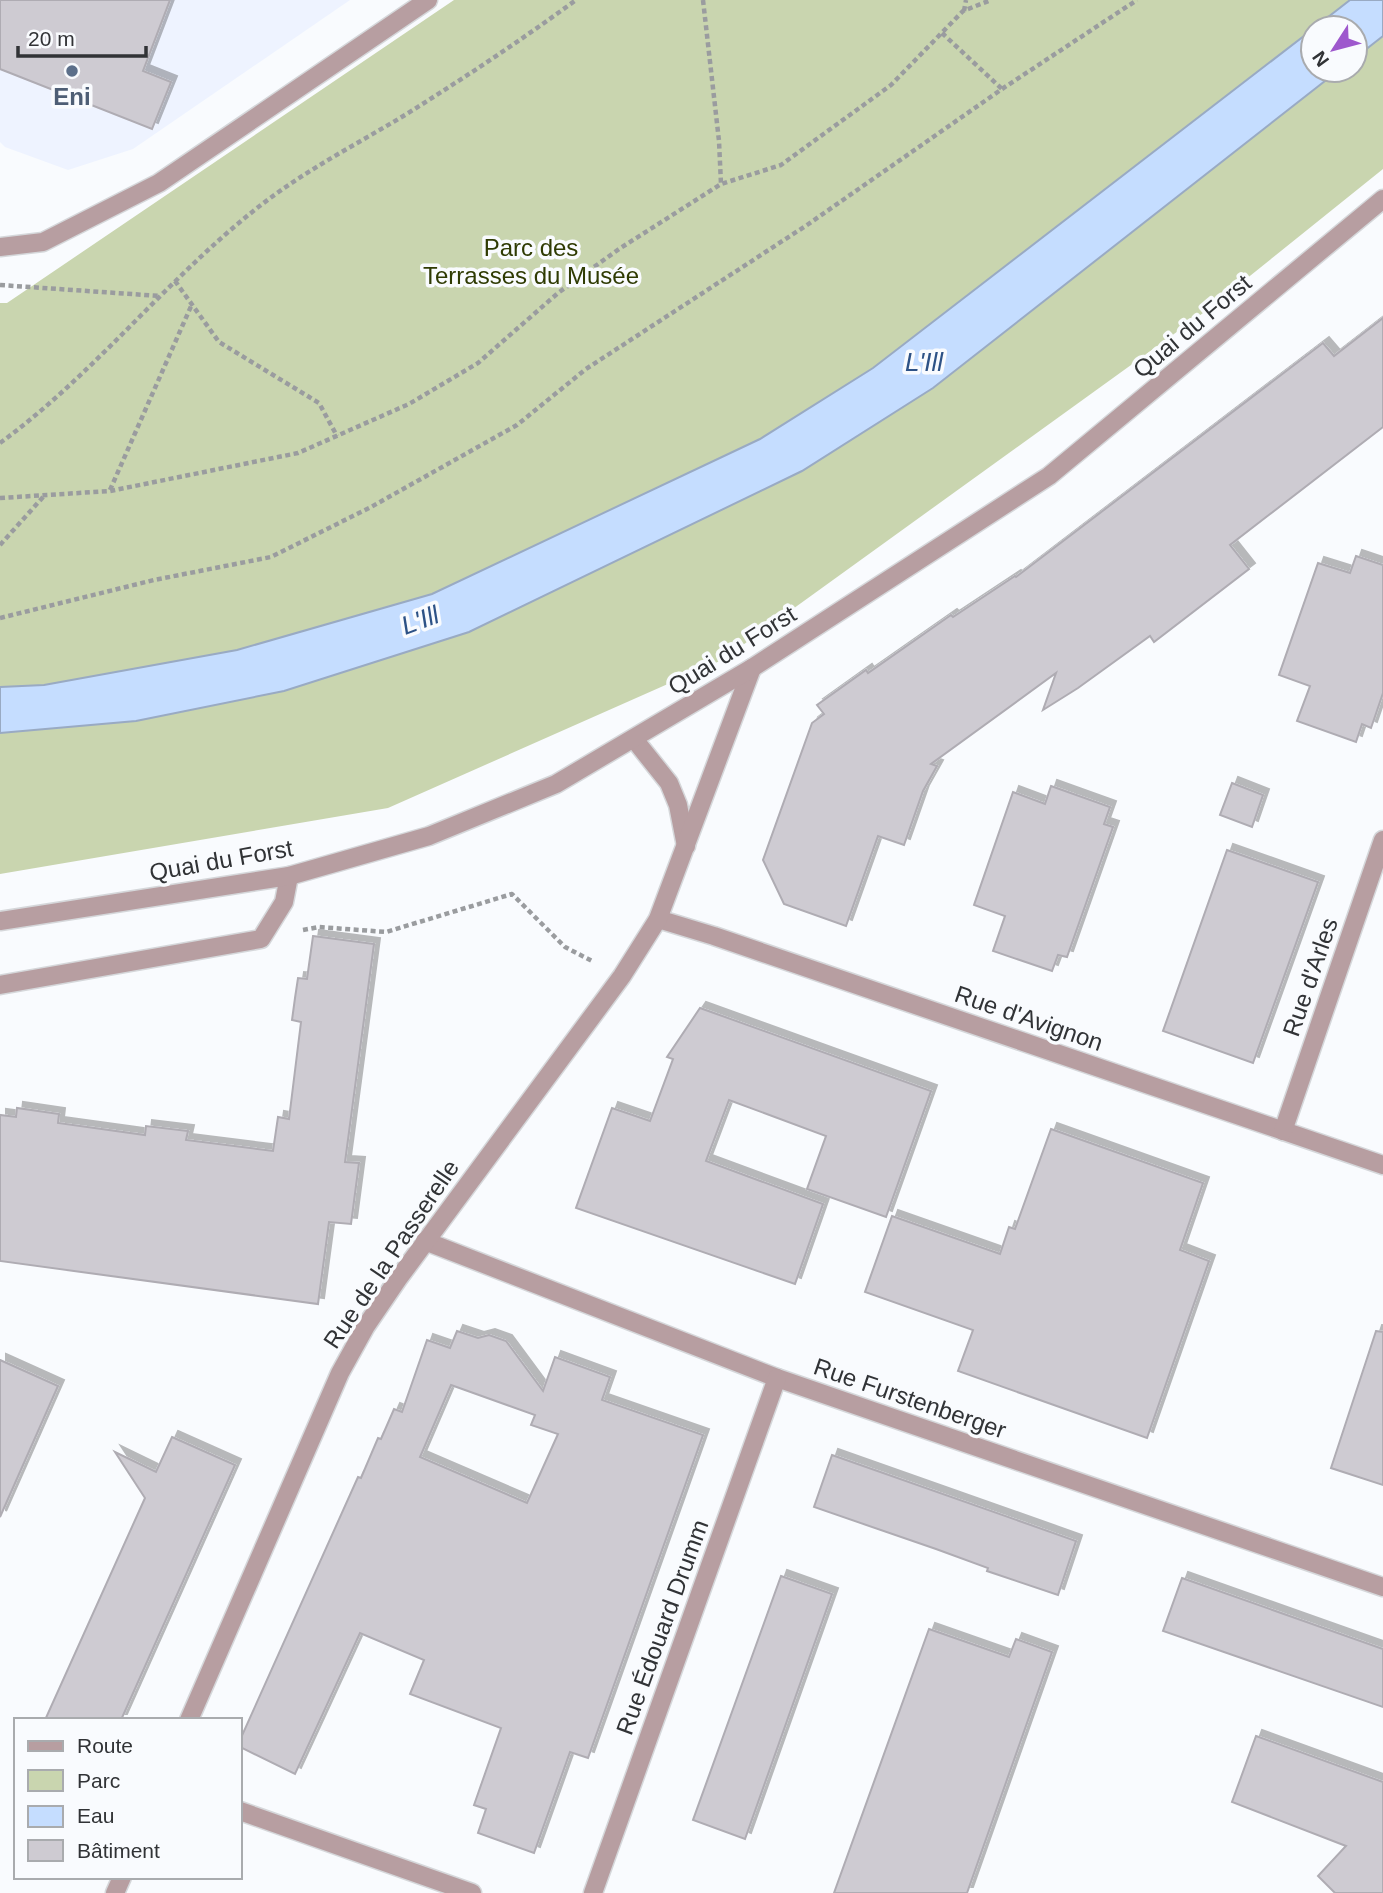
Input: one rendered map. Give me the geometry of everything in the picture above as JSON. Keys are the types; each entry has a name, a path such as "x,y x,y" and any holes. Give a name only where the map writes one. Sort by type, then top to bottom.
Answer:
{"street":[{"path":"0,247 43,242 159,183 428,0"},
{"name":"Quai du Forst","path":"0,920 289,876 429,836 556,784 752,668 1049,476 1383,199"},
{"name":"Rue de la Passerelle","path":"190,1718 340,1373 366,1326 425,1241 622,976 658,919 752,668"},
{"path":"634,739 668,783 678,805 686,846"},
{"name":"Rue d'Arles","path":"1283,1131 1383,840"},
{"path":"0,985 261,939 284,902 289,876"},
{"name":"Rue d'Avignon","path":"658,919 1383,1165"},
{"name":"Rue Furstenberger","path":"425,1241 778,1378 1383,1587"},
{"name":"Rue Édouard Drumm","path":"593,1893 778,1378"},
{"path":"242,1812 472,1893"}],"path":[{"path":"0,443 27,423 78,377 195,260 263,203 503,53 576,0"},
{"path":"703,0 719,141 721,184"},
{"path":"964,12 966,0"},
{"path":"0,498 110,491 298,453 409,404 478,363 558,293 619,249 721,184 781,165 891,85 964,12 991,0"},
{"path":"0,618 154,580 271,557 371,508 517,425 586,369 807,225 1002,89 1137,0"},
{"path":"942,33 1002,89"},
{"path":"175,281 219,342 319,403 337,436"},
{"path":"0,285 161,296"},
{"path":"110,491 192,304"},
{"path":"0,545 44,495"},
{"path":"261,939 319,927 386,932 512,894 565,947 622,976"}],"shaded area":[{"path":"0,0 350,0 133,149 68,170 5,147 0,142"}],"green space":[{"name":"Parc des Terrasses du Musée","path":"454,0 1350,0 1332,14 1299,14 1299,39 873,368 760,439 432,594 237,650 44,685 0,687 0,303 7,303"},
{"path":"1383,36 1383,169 1210,308 722,660 388,808 0,874 0,733 136,721 284,691 469,632 933,388 1321,84 1369,84 1369,47"}],"water":[{"path":"1350,0 1383,0 1383,36 1369,47 1369,14 1332,14"},
{"name":"L'Ill","path":"1299,40 1299,84 1321,84 933,388 802,471 469,632 284,691 136,721 0,733 0,687 44,685 237,650 432,594 760,439 873,368"}],"building":[{"path":"0,0 170,0 143,71 171,82 152,129 0,69"},
{"path":"1383,318 1383,427 1230,545 1249,569 1154,642 1150,636 1043,710 1056,673 931,764 937,766 923,791 904,845 878,836 846,926 784,904 763,860 812,723 824,714 817,705 951,615 953,617 1016,577 1323,343 1334,356"},
{"path":"1356,556 1383,565 1383,693 1371,728 1362,724 1356,742 1297,721 1310,686 1279,675 1318,563 1350,573"},
{"path":"1232,783 1263,795 1252,827 1220,815"},
{"path":"1051,786 1110,807 1104,824 1113,827 1067,957 1058,955 1052,971 993,951 1005,916 974,905 1013,792 1045,804"},
{"path":"1227,850 1318,882 1253,1063 1163,1031"},
{"path":"313,936 374,944 345,1162 359,1163 351,1224 329,1222 318,1304 0,1261 0,1115 16,1117 17,1108 59,1114 58,1123 145,1135 146,1126 188,1131 186,1140 273,1151 278,1117 289,1119 301,1022 292,1020 298,978 307,979"},
{"path":"700,1008 931,1091 886,1217 807,1189 826,1136 729,1100 706,1161 823,1204 795,1284 576,1208 612,1108 650,1121 673,1059 667,1057"},
{"path":"1051,1129 1203,1183 1180,1250 1209,1261 1147,1438 958,1371 973,1330 865,1292 892,1216 1000,1254 1009,1227 1015,1229"},
{"path":"457,1331 478,1338 489,1335 506,1341 543,1391 555,1357 610,1377 602,1400 703,1435 588,1758 570,1752 534,1853 478,1833 486,1809 474,1805 501,1728 410,1694 424,1660 360,1633 295,1774 242,1748 242,1736 358,1477 361,1478 394,1409 402,1412 427,1340 450,1348","holes":["451,1385 535,1415 531,1425 558,1434 527,1503 420,1457"]},
{"path":"1376,1331 1383,1332 1383,1485 1331,1468"},
{"path":"0,1360 58,1386 0,1517"},
{"path":"172,1437 235,1465 122,1718 46,1718 145,1498 115,1452 156,1472"},
{"path":"832,1455 1076,1541 1058,1595 814,1507"},
{"path":"781,1576 832,1594 745,1839 693,1820"},
{"path":"1182,1578 1383,1649 1383,1707 1163,1631"},
{"path":"929,1629 1009,1657 1016,1639 1052,1652 967,1893 834,1893"},
{"path":"1256,1736 1383,1782 1383,1893 1335,1893 1318,1876 1346,1846 1232,1802"}],"place":[{"name":"Eni","path":"72,71"}]}
